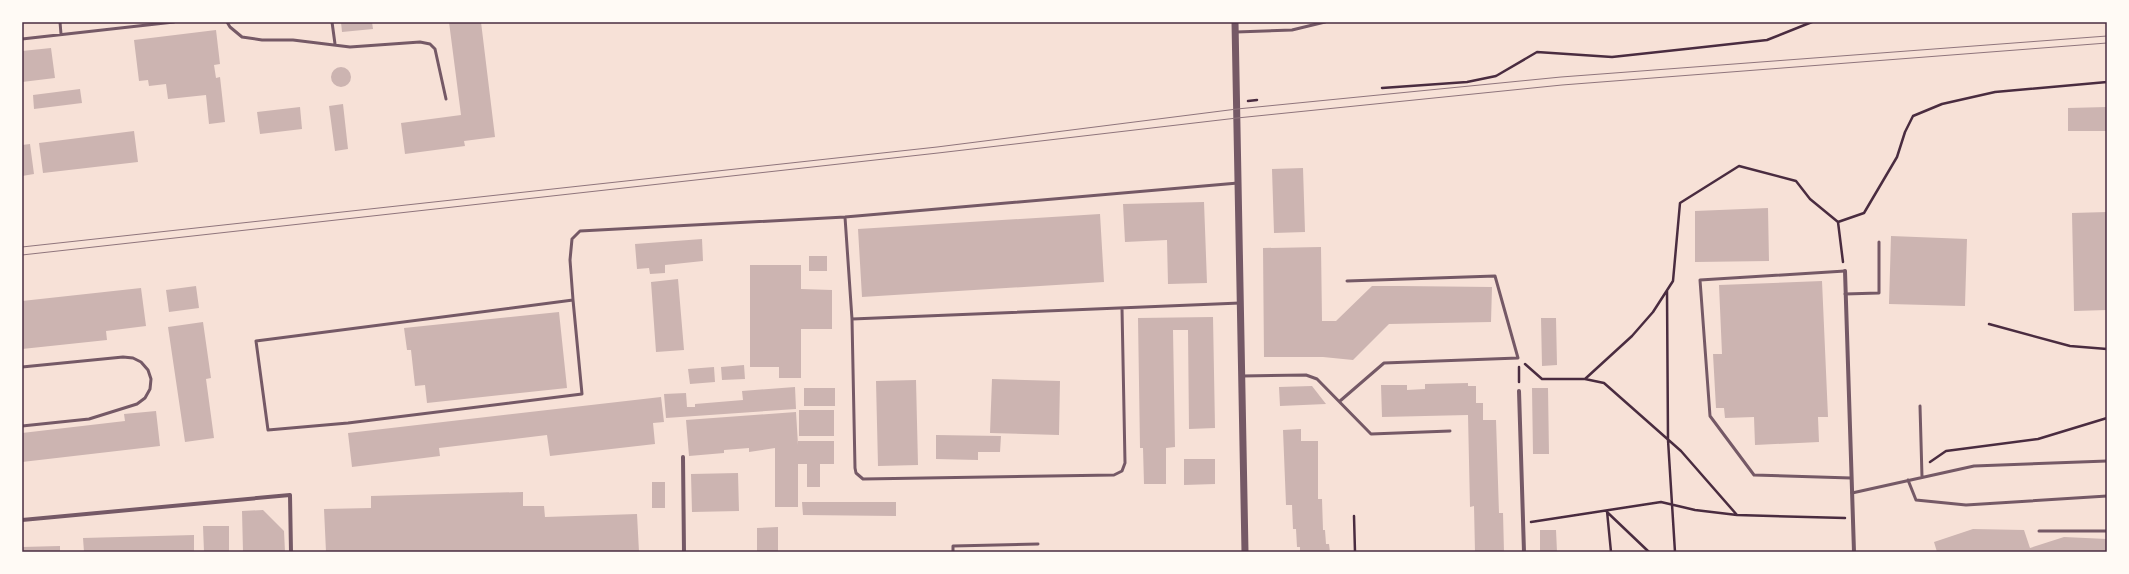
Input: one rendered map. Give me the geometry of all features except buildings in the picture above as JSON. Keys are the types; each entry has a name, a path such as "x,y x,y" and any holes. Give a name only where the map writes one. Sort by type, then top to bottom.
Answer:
{"street":[{"path":"1235,22 1245,552"},
{"path":"1844,271 1854,552"},
{"path":"1519,391 1524,552"},
{"path":"683,457 684,552"},
{"path":"22,520 290,495 291,552"}],"lane":[{"path":"60,22 61,34"},
{"path":"22,39 174,22"},
{"path":"227,22 230,27 242,37 335,44 350,47 420,42 430,44 435,49 446,99"},
{"path":"332,22 335,44"},
{"path":"1235,32 1292,30 1325,22"},
{"path":"573,300 256,341 268,430 348,423 582,394 570,260 572,238 580,231 845,217 1238,183"},
{"path":"845,217 852,319 855,468 856,473 863,479 1114,475 1122,471 1126,463 1122,308"},
{"path":"1845,294 1879,292 1879,242"},
{"path":"1844,271 1700,280 1710,416 1754,475 1851,478"},
{"path":"1340,401 1384,363 1518,358 1495,276 1347,281"},
{"path":"852,319 1240,303"},
{"path":"22,367 123,357 133,358 141,362 148,370 150,389 145,398 138,404 89,419 22,426"},
{"path":"1242,376 1306,375 1317,379 1371,434 1450,431"},
{"path":"1920,406 1922,477"},
{"path":"1851,493 1974,466 2107,461"},
{"path":"1908,480 1916,500 1966,505 2107,496"},
{"path":"2038,531 2107,531"},
{"path":"953,552 953,546 1038,544"}],"path":[{"path":"1382,88 1467,82 1496,76 1536,52 1612,57 1695,48 1767,40 1812,22"},
{"path":"1838,222 1864,213 1897,157 1905,132 1913,116 1942,104 1995,92 2107,82"},
{"path":"1585,379 1632,336 1653,312 1673,281 1680,203 1739,166 1796,181 1810,199 1838,222 1844,271"},
{"path":"1667,291 1668,440 1675,552"},
{"path":"1989,324 2070,346 2107,348"},
{"path":"1518,358 1542,379 1585,379 1604,383 1681,451 1738,515"},
{"path":"1518,358 1519,391"},
{"path":"1922,469 1946,451 2038,439 2107,418"},
{"path":"1523,523 1661,502 1701,511 1738,515 1853,518"},
{"path":"1607,511 1611,552"},
{"path":"1607,511 1649,552"},
{"path":"1354,516 1355,552"}],"tram line":[{"path":"22,247 937,147 1237,109 1561,77 2107,36"},
{"path":"22,255 938,153 1237,118 1562,85 2107,43"}]}
